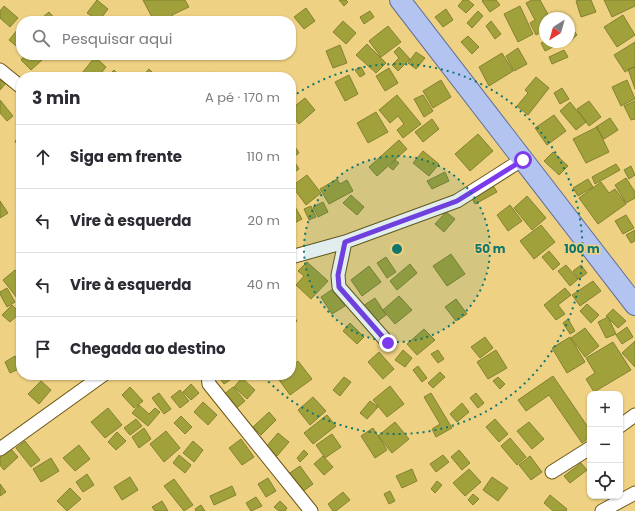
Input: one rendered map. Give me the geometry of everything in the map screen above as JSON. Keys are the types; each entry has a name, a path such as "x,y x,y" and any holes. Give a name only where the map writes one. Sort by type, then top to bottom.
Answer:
{"main road":[{"path":"400,0 635,305"}],"street":[{"path":"0,70 16,83"},
{"path":"296,256 345,242 457,201 523,160"},
{"path":"345,242 338,275 339,287 388,343"},
{"path":"0,449 96,380"},
{"path":"209,380 209,384 311,511"},
{"path":"623,424 635,415"},
{"path":"552,472 587,450"},
{"path":"602,511 635,493"}],"building":[{"path":"97,0 108,9 103,16 92,16 87,13"},
{"path":"143,0 185,0 189,7 172,16 151,16"},
{"path":"339,0 346,0 348,2 344,6"},
{"path":"463,0 468,0 474,5 466,13 458,6"},
{"path":"496,0 500,5 490,12 482,1"},
{"path":"532,0 540,0 547,12 539,12 539,33 536,35 530,23 535,20 526,3"},
{"path":"591,0 596,12 581,17 576,1"},
{"path":"604,0 635,0 635,6 612,17"},
{"path":"4,6 16,16 16,20 10,27 0,18 0,11"},
{"path":"520,6 533,34 518,42 504,14"},
{"path":"306,8 315,21 304,29 296,19 295,16"},
{"path":"446,9 453,20 443,27 435,17"},
{"path":"370,11 374,17 364,24 360,17"},
{"path":"478,11 483,16 472,28 467,23"},
{"path":"49,12 52,16 44,16"},
{"path":"623,15 635,35 617,47 604,27"},
{"path":"343,21 356,33 346,44 333,32"},
{"path":"491,21 501,34 495,39 486,26"},
{"path":"388,26 401,42 381,57 369,41"},
{"path":"16,31 16,46 9,40"},
{"path":"468,36 479,47 472,54 461,42"},
{"path":"635,42 635,66 625,72 614,55"},
{"path":"367,44 386,63 376,73 356,55"},
{"path":"340,45 347,63 333,68 326,51"},
{"path":"399,47 410,59 398,71 392,65 399,58 394,52"},
{"path":"518,48 527,64 514,71 506,56"},
{"path":"544,48 551,48 545,51"},
{"path":"564,50 568,57 552,64 549,57"},
{"path":"416,52 425,58 416,69 408,63"},
{"path":"502,53 513,71 489,86 479,67"},
{"path":"21,60 42,60 31,70"},
{"path":"93,60 98,60 106,67 102,72 83,72"},
{"path":"361,67 365,74 360,77 355,70"},
{"path":"635,67 635,89 628,69"},
{"path":"389,68 398,83 385,91 376,76"},
{"path":"349,75 358,94 345,101 335,82"},
{"path":"536,77 549,88 528,115 517,106 528,93 525,90"},
{"path":"0,78 7,82 0,90"},
{"path":"441,80 451,97 433,108 423,91"},
{"path":"627,80 635,99 621,106 612,87"},
{"path":"562,88 569,99 560,104 554,93"},
{"path":"397,95 421,124 403,138 397,130 404,124 398,116 390,123 379,110"},
{"path":"423,95 433,111 424,117 414,99"},
{"path":"305,98 315,110 299,124 296,121 296,105"},
{"path":"0,100 13,116 7,121 0,113"},
{"path":"589,101 601,117 589,126 577,109"},
{"path":"635,101 635,119 631,120 624,106"},
{"path":"570,102 586,122 576,130 560,111"},
{"path":"376,112 388,132 368,143 357,123"},
{"path":"554,115 566,131 547,145 535,128"},
{"path":"610,118 618,130 604,139 596,127"},
{"path":"432,119 439,129 423,142 415,132"},
{"path":"597,127 609,152 586,163 573,139"},
{"path":"478,134 493,151 470,171 455,154"},
{"path":"399,140 407,149 377,176 369,167"},
{"path":"296,148 299,153 296,155"},
{"path":"423,151 439,164 429,176 413,163"},
{"path":"553,152 568,166 559,175 544,161"},
{"path":"395,160 399,163 393,170 389,167"},
{"path":"296,164 299,169 296,171"},
{"path":"616,164 620,170 595,184 592,177"},
{"path":"631,166 635,175 629,179 624,170"},
{"path":"445,172 449,181 432,189 427,181"},
{"path":"307,175 321,193 306,205 296,191 296,183"},
{"path":"626,178 635,192 635,198 626,203 615,185"},
{"path":"337,179 340,184 347,180 353,191 329,204 320,189"},
{"path":"489,179 497,192 475,204 468,191"},
{"path":"588,179 593,187 578,196 573,188"},
{"path":"601,182 609,193 615,189 626,204 598,224 579,198"},
{"path":"351,195 364,207 357,215 343,203"},
{"path":"527,196 546,218 532,230 514,208"},
{"path":"0,201 8,213 0,218"},
{"path":"323,202 328,212 318,217 313,207"},
{"path":"510,205 522,221 508,231 497,215"},
{"path":"311,206 316,217 309,220 304,209"},
{"path":"296,208 302,219 296,222"},
{"path":"446,212 455,219 444,232 435,224"},
{"path":"626,215 634,228 623,234 615,221"},
{"path":"541,225 555,242 534,259 520,241"},
{"path":"635,230 635,241 631,243 626,235"},
{"path":"549,251 560,264 553,270 542,257"},
{"path":"451,254 465,274 447,286 433,266"},
{"path":"386,257 396,272 387,278 377,263"},
{"path":"307,262 328,281 311,299 296,285 304,276 298,271"},
{"path":"410,264 417,273 397,290 390,281"},
{"path":"566,265 578,279 570,286 558,271"},
{"path":"581,265 587,273 579,279 573,271"},
{"path":"369,266 381,282 362,296 351,280"},
{"path":"15,270 16,271 16,297 3,280"},
{"path":"593,281 601,291 580,306 572,295"},
{"path":"7,288 15,302 7,307 0,292"},
{"path":"565,288 571,295 558,305 565,314 556,320 544,305"},
{"path":"333,289 345,306 332,314 321,297"},
{"path":"399,296 412,310 395,324 383,310"},
{"path":"375,298 386,315 375,323 363,306"},
{"path":"456,299 467,314 456,321 445,307"},
{"path":"587,304 599,315 591,323 580,311"},
{"path":"12,305 16,309 16,317 10,322 2,315"},
{"path":"613,309 626,321 618,328 606,316"},
{"path":"608,317 616,334 606,338 598,322"},
{"path":"568,319 575,331 570,334 563,323"},
{"path":"350,323 364,337 357,344 343,331"},
{"path":"627,327 633,337 622,344 616,335"},
{"path":"585,328 599,346 585,357 571,338"},
{"path":"424,329 435,340 417,355 407,344"},
{"path":"485,337 493,348 480,358 471,347"},
{"path":"570,337 585,362 567,373 552,348"},
{"path":"635,341 635,367 622,353"},
{"path":"613,342 631,370 593,391 586,379 595,373 586,358"},
{"path":"403,350 412,358 405,367 395,360"},
{"path":"438,350 444,359 438,363 431,354"},
{"path":"496,350 507,368 488,379 477,362"},
{"path":"379,352 394,369 383,379 368,362"},
{"path":"15,356 16,370 10,373 5,362"},
{"path":"298,361 312,379 290,395 279,380 296,380 296,363"},
{"path":"418,366 427,378 422,382 413,370"},
{"path":"440,372 445,377 433,388 428,383"},
{"path":"553,376 587,426 587,439 582,443 549,395 526,411 518,400"},
{"path":"344,377 351,382 340,396 333,390"},
{"path":"498,377 505,384 500,389 493,381"},
{"path":"221,380 230,380 224,384"},
{"path":"240,380 244,380 255,390 247,399 234,387"},
{"path":"41,381 51,390 39,404 28,394"},
{"path":"191,384 199,393 191,400 183,392"},
{"path":"390,386 404,404 387,417 373,400"},
{"path":"130,387 143,401 134,408 122,395"},
{"path":"233,387 245,401 234,410 222,396"},
{"path":"180,390 189,401 180,408 171,397"},
{"path":"159,393 171,409 164,414 152,398"},
{"path":"431,393 452,428 436,437 432,429 440,424 424,397"},
{"path":"476,393 484,403 478,408 470,398"},
{"path":"313,397 326,411 310,425 298,410"},
{"path":"370,401 378,407 367,419 360,413"},
{"path":"203,402 217,415 208,425 194,412"},
{"path":"462,403 469,412 457,422 450,414"},
{"path":"139,405 149,414 155,408 160,412 148,426 132,413"},
{"path":"108,408 122,425 105,438 91,422"},
{"path":"269,412 276,420 261,435 253,427"},
{"path":"327,415 336,426 313,444 304,433"},
{"path":"181,416 192,427 185,434 174,423"},
{"path":"136,419 142,426 130,435 124,428"},
{"path":"495,419 508,434 499,442 486,427"},
{"path":"395,422 409,439 392,453 378,436"},
{"path":"529,422 544,439 532,449 517,431"},
{"path":"144,428 151,439 139,448 132,437"},
{"path":"373,428 387,450 375,458 361,436"},
{"path":"166,431 180,448 164,462 150,444"},
{"path":"117,432 126,441 116,450 108,442"},
{"path":"278,433 289,442 277,456 266,447"},
{"path":"332,434 341,447 325,458 316,445"},
{"path":"510,438 526,457 517,465 501,446"},
{"path":"241,439 254,457 242,465 229,448"},
{"path":"25,441 40,460 31,467 16,448"},
{"path":"193,441 203,450 194,462 183,453"},
{"path":"79,445 90,459 75,471 63,458"},
{"path":"9,447 18,457 4,470 0,465 0,454"},
{"path":"304,450 308,454 300,462 297,458"},
{"path":"459,450 470,463 462,470 451,457"},
{"path":"179,455 191,465 185,473 173,463"},
{"path":"443,455 449,462 436,472 430,464"},
{"path":"323,456 333,467 324,475 314,464"},
{"path":"530,456 542,472 531,480 519,465"},
{"path":"51,458 59,471 41,482 33,469"},
{"path":"581,463 587,470 570,483 564,476"},
{"path":"300,466 313,484 302,492 284,477"},
{"path":"412,469 417,481 402,488 396,476"},
{"path":"469,469 481,482 465,496 453,483"},
{"path":"87,474 94,485 83,492 76,482"},
{"path":"130,477 138,490 122,500 114,487"},
{"path":"492,477 508,488 498,501 483,490"},
{"path":"268,478 276,491 266,497 258,484"},
{"path":"174,479 193,505 184,511 164,486"},
{"path":"437,481 442,485 435,493 431,489"},
{"path":"0,484 6,492 0,496"},
{"path":"232,486 236,495 214,505 210,496"},
{"path":"70,488 81,499 67,511 57,501"},
{"path":"390,491 395,501 389,504 384,494"},
{"path":"343,492 350,500 336,511 333,511 328,504"},
{"path":"473,494 479,499 473,505 468,500"},
{"path":"550,495 567,509 566,511 553,511 544,503"},
{"path":"256,497 262,506 251,511 246,503"},
{"path":"162,501 168,511 155,511 152,507"},
{"path":"280,501 287,508 285,511 279,511 274,507"},
{"path":"201,505 205,511 196,511 195,509"}],"route":[{"path":"388,343 339,287 338,275 345,242 457,201 523,160"}]}
